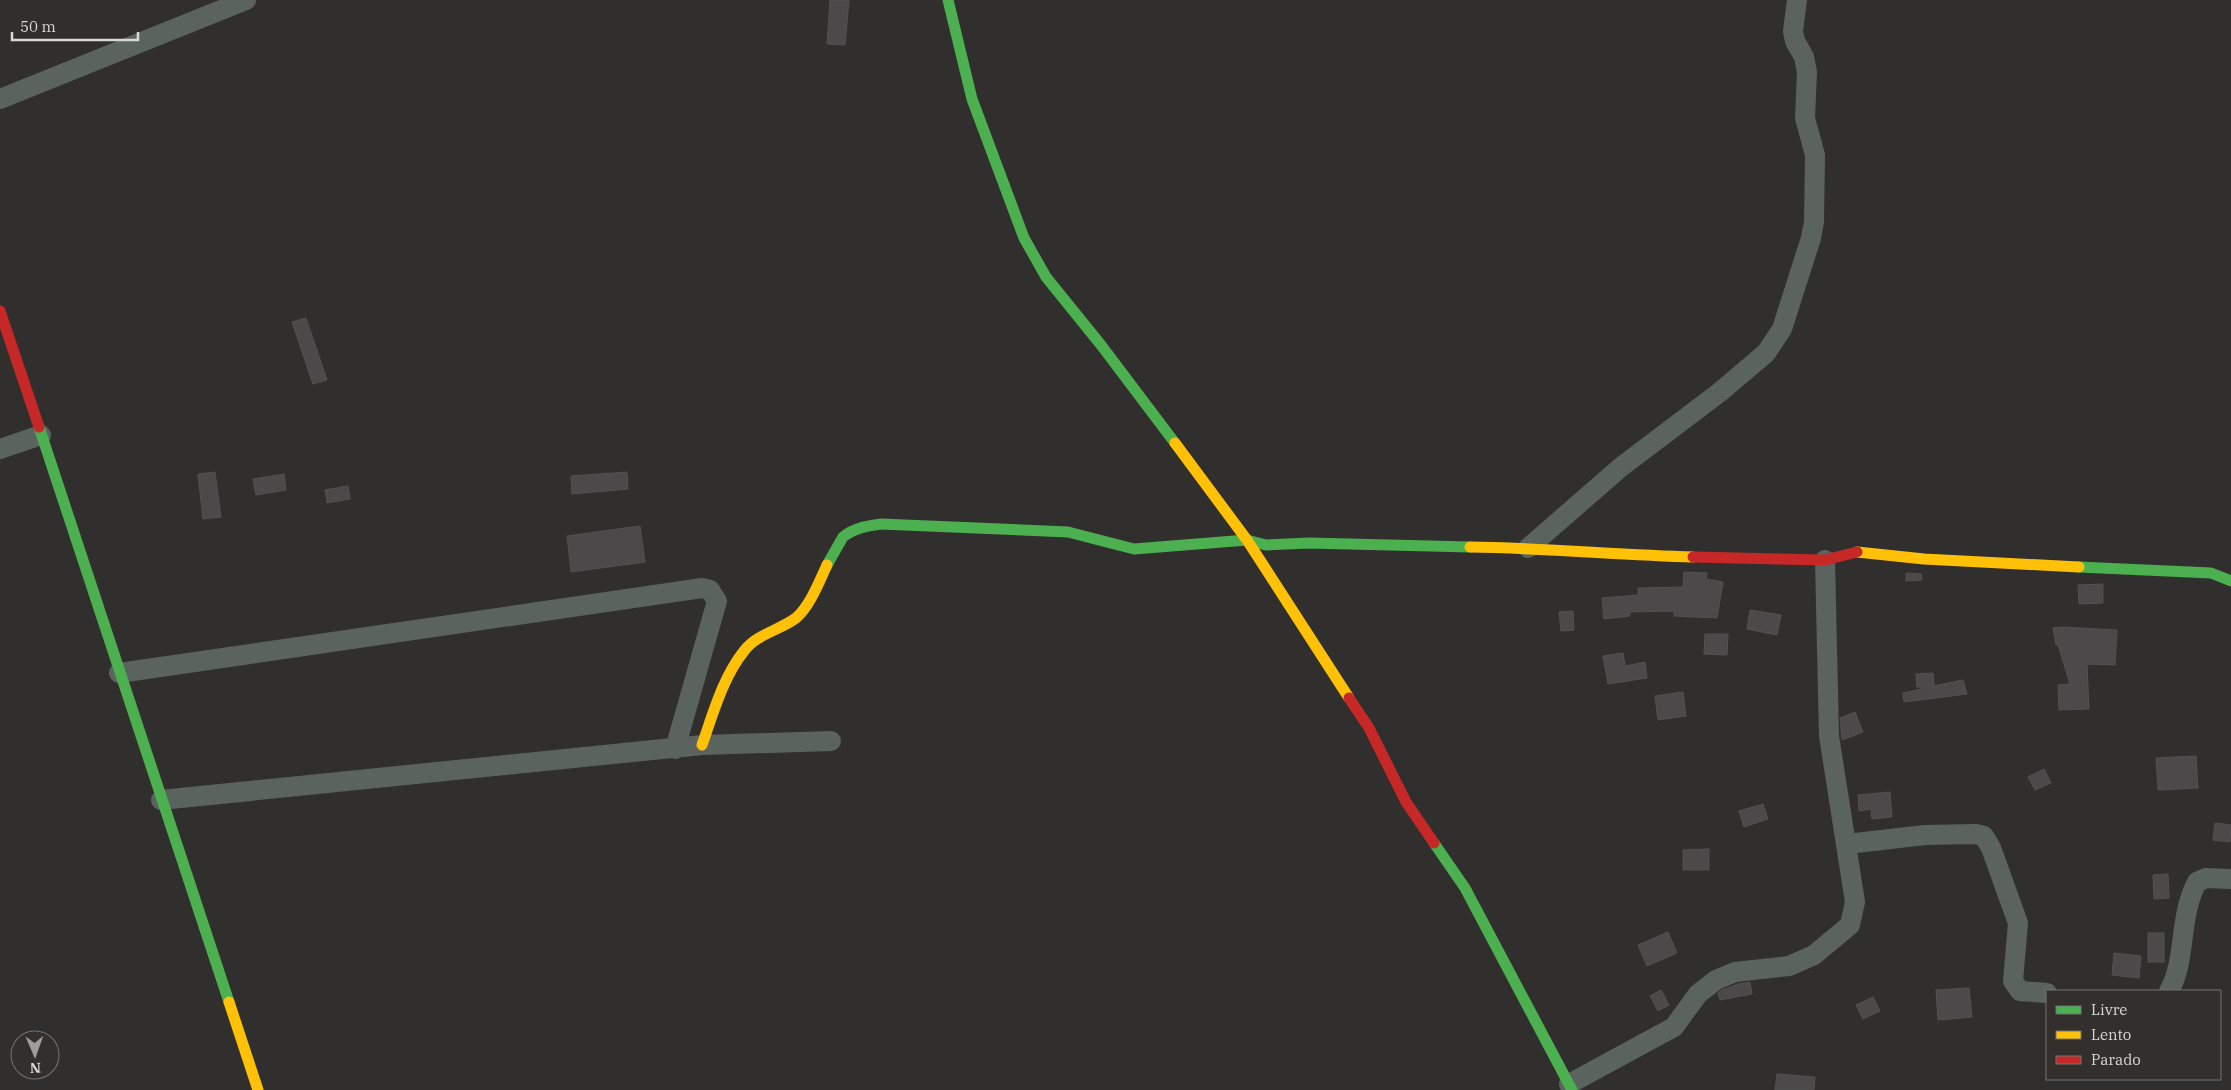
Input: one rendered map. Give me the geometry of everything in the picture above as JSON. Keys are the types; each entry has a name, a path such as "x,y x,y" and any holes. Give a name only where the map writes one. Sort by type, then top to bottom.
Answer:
{"street":[{"path":"0,99 246,0"},
{"path":"948,0 972,99 1024,238 1046,277 1101,345 1247,540 1369,728 1406,802 1465,888 1570,1087 1674,1027 1698,994 1716,980 1735,972 1789,966 1814,956 1850,925 1855,902 1829,736 1825,560"},
{"path":"1528,548 1622,466 1720,392 1766,353 1782,329 1811,238 1814,222 1815,155 1805,118 1807,72 1793,30 1798,0"},
{"path":"0,311 258,1090"},
{"path":"0,449 41,435"},
{"path":"702,745 728,676 751,642 794,620 802,612 843,537 861,526 881,524 1068,532 1134,549 1247,540 1266,545 1310,543 1528,548 1594,554 1825,560 1856,552 1878,552 1924,559 2211,573 2231,580"},
{"path":"119,673 702,588 710,590 717,601 674,749"},
{"path":"161,800 702,745 831,741"},
{"path":"1847,844 1925,835 1976,834 1984,836 1991,848 2018,923 2013,981 2020,991 2046,993"},
{"path":"2170,990 2176,976 2186,909 2197,882 2206,878 2231,879"}],"building":[{"path":"830,0 849,0 845,45 827,44"},
{"path":"306,318 327,380 313,384 292,322"},
{"path":"215,472 221,517 203,519 198,474"},
{"path":"627,472 628,489 572,494 571,476"},
{"path":"284,474 286,490 256,495 253,479"},
{"path":"348,486 350,499 327,503 325,490"},
{"path":"640,526 645,562 571,572 567,536"},
{"path":"1684,572 1707,573 1706,579 1723,582 1717,618 1674,616 1674,611 1630,612 1630,616 1604,619 1602,598 1638,595 1638,588 1683,587"},
{"path":"1906,573 1921,574 1922,580 1906,581"},
{"path":"2103,584 2103,603 2079,604 2078,585"},
{"path":"1750,610 1781,615 1777,635 1747,629"},
{"path":"1573,611 1574,630 1561,631 1559,612"},
{"path":"2053,628 2117,630 2115,665 2087,664 2089,709 2059,710 2058,685 2070,684 2058,645 2056,645"},
{"path":"1705,634 1728,634 1727,655 1704,654"},
{"path":"1623,653 1625,666 1645,662 1647,678 1608,684 1603,656"},
{"path":"1933,673 1934,686 1963,680 1967,694 1904,702 1903,693 1922,689 1917,687 1916,674"},
{"path":"1683,692 1686,716 1658,720 1655,696"},
{"path":"1855,712 1863,732 1842,740 1840,718"},
{"path":"2196,756 2198,788 2158,790 2156,758"},
{"path":"2044,769 2051,783 2035,790 2028,777"},
{"path":"1890,792 1892,817 1872,819 1871,809 1859,811 1858,795"},
{"path":"1763,804 1768,819 1744,827 1739,811"},
{"path":"2215,823 2231,825 2230,842 2213,840"},
{"path":"1709,849 1709,870 1683,870 1683,850"},
{"path":"2168,874 2169,898 2154,899 2153,875"},
{"path":"1668,932 1677,953 1647,966 1638,945"},
{"path":"2148,933 2164,933 2164,962 2148,962"},
{"path":"2114,953 2141,956 2139,978 2112,975"},
{"path":"1750,982 1752,994 1720,1000 1718,993 1722,990"},
{"path":"1969,988 1972,1017 1938,1020 1936,990"},
{"path":"1661,990 1669,1005 1658,1011 1650,996"},
{"path":"1873,997 1880,1011 1863,1019 1856,1005"},
{"path":"1777,1074 1815,1077 1814,1090 1775,1090"}],"traffic: fast":[{"path":"948,0 972,99 1024,238 1046,277 1101,345 1175,443"},
{"path":"39,427 229,1002"},
{"path":"827,565 843,537 856,529 881,524 1068,532 1134,549 1247,540 1266,545 1309,543 1470,547"},
{"path":"2079,567 2211,573 2231,581"},
{"path":"1434,843 1465,888 1572,1090"}],"traffic: slow":[{"path":"1175,443 1247,540 1349,698"},
{"path":"1470,547 1693,557"},
{"path":"1857,552 1924,559 2079,567"},
{"path":"702,745 719,696 737,661 755,640 790,622 801,613 814,593 827,565"},
{"path":"229,1002 258,1090"}],"traffic: jam":[{"path":"0,311 39,427"},
{"path":"1693,557 1825,560 1857,552"},
{"path":"1349,698 1369,728 1406,802 1434,843"}]}
